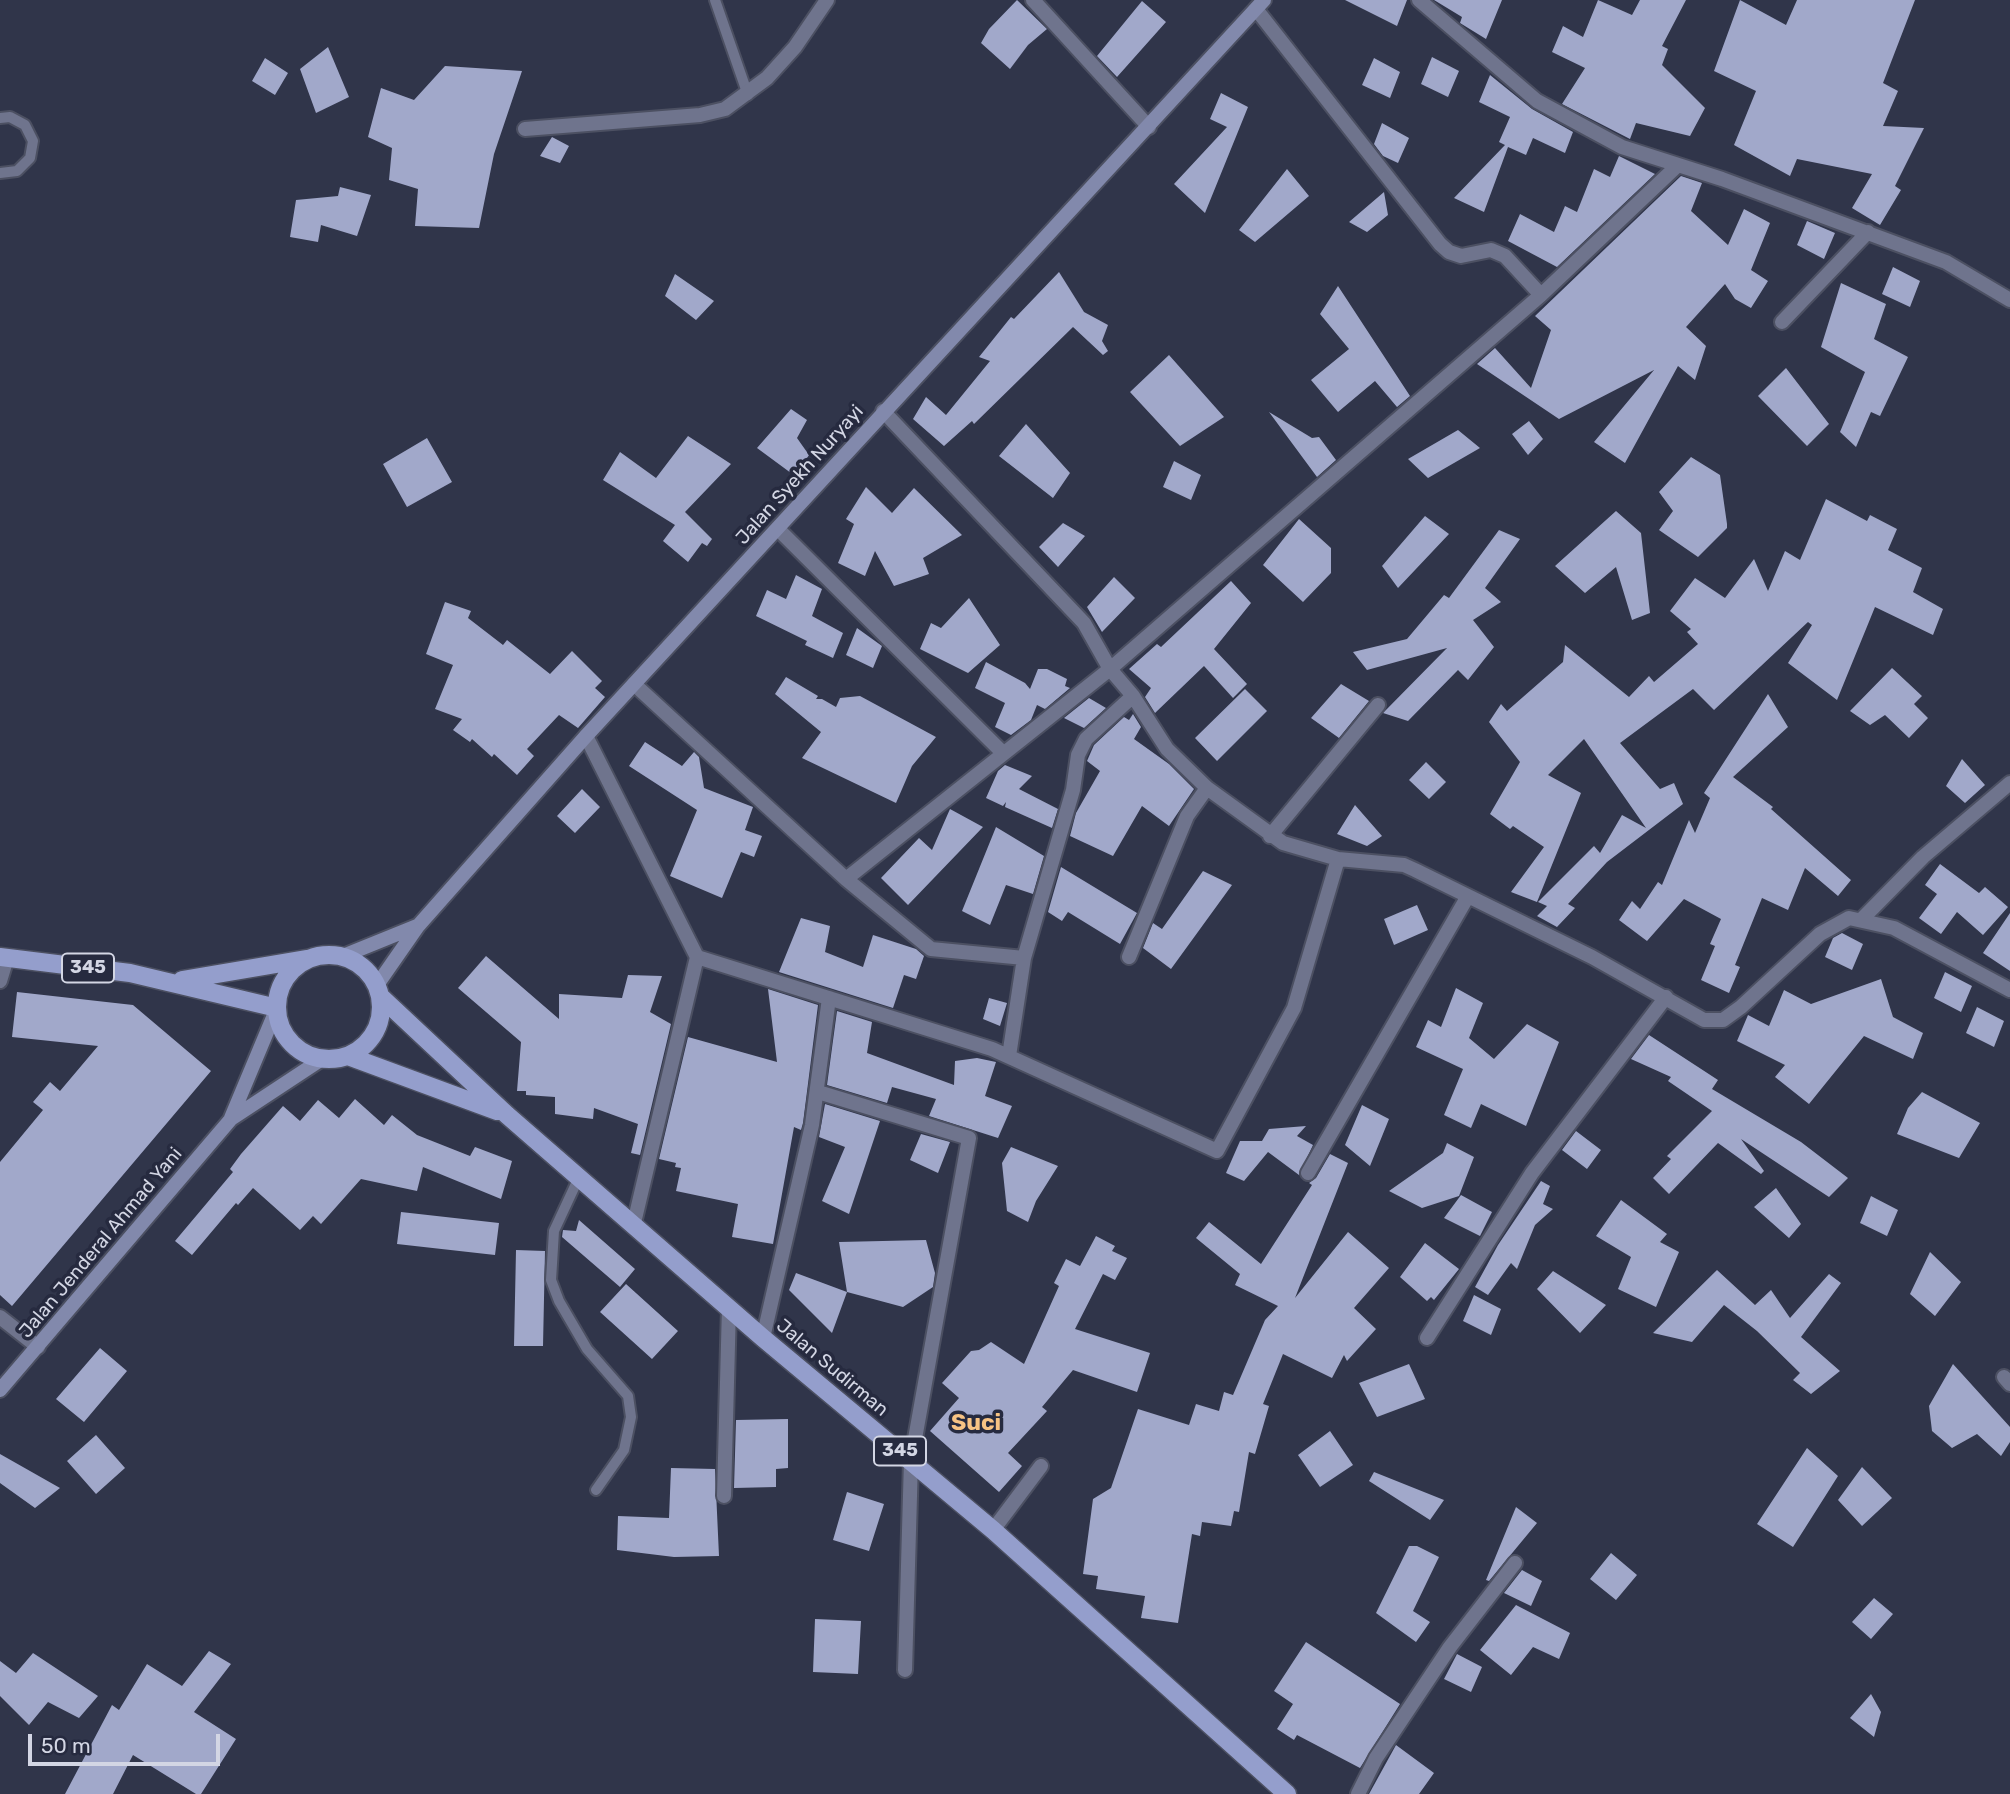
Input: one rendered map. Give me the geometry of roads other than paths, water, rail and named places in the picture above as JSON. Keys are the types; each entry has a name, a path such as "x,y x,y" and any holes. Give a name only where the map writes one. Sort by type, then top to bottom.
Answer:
{"main road":[{"name":"Jalan Syekh Nuryayi","path":"379,991 418,926 586,736 1260,4"},
{"path":"343,956 418,926"},
{"path":"326,954 343,956 370,972 379,991 381,1012 374,1032 360,1049 348,1056 322,1059 308,1055 286,1036 277,1008 279,992 286,978 310,958 326,954"},
{"name":"345","path":"4,958 175,982 277,1008"},
{"name":"345","path":"175,982 310,958"},
{"name":"Jalan Sudirman","path":"379,991 507,1115 763,1338 993,1530 1287,1794"},
{"name":"Jalan Jenderal Ahmad Yani","path":"230,1119 277,1008"},
{"name":"Jalan Sudirman","path":"348,1056 507,1115"},
{"name":"Jalan Jenderal Ahmad Yani","path":"0,1390 230,1119 322,1059"}],"street":[{"path":"525,129 701,115 725,108 748,94 795,47 827,0"},
{"path":"1033,0 1149,127"},
{"path":"1419,0 1543,105 1622,147 1868,232 1946,262 2010,300"},
{"path":"1260,4 1440,244 1449,252 1461,256 1491,250 1505,256 1541,295"},
{"path":"846,879 1110,669 1304,504 1541,295 1677,166"},
{"path":"1782,322 1868,232"},
{"path":"883,411 1084,623 1110,669 1133,696 1167,749 1207,788 1283,843 1338,859 1404,865 1665,997 1704,1020 1723,1020 1741,1007 1820,934 1836,922 1849,918 1894,928 2010,990"},
{"path":"778,529 1003,753"},
{"path":"634,684 846,879 931,949 1024,958"},
{"path":"1009,1056 1024,958 1049,863 1073,790 1078,755 1086,739 1133,696"},
{"path":"1270,836 1378,705"},
{"path":"586,736 697,957 634,1223"},
{"path":"1863,919 1923,857 2010,783"},
{"path":"1129,957 1187,816 1207,788"},
{"path":"697,957 1009,1056 1217,1152 1294,1008 1338,859"},
{"path":"1308,1173 1468,896"},
{"path":"0,981 4,958"},
{"path":"1427,1338 1532,1172 1665,997"},
{"path":"763,1338 818,1091 829,998"},
{"path":"818,1091 969,1138 911,1461 905,1670"},
{"path":"724,1496 729,1307"},
{"path":"0,1317 38,1347"},
{"path":"993,1530 1041,1466"},
{"path":"1358,1794 1376,1758 1450,1647 1515,1563"}],"lane":[{"path":"715,0 748,94"},
{"path":"0,118 10,117 25,125 33,141 30,158 17,170 0,173"},
{"path":"579,1175 554,1231 551,1280 558,1301 587,1349 628,1396 631,1417 624,1450 596,1490"}],"district":[{"name":"Suci","path":"976,1423"}]}
